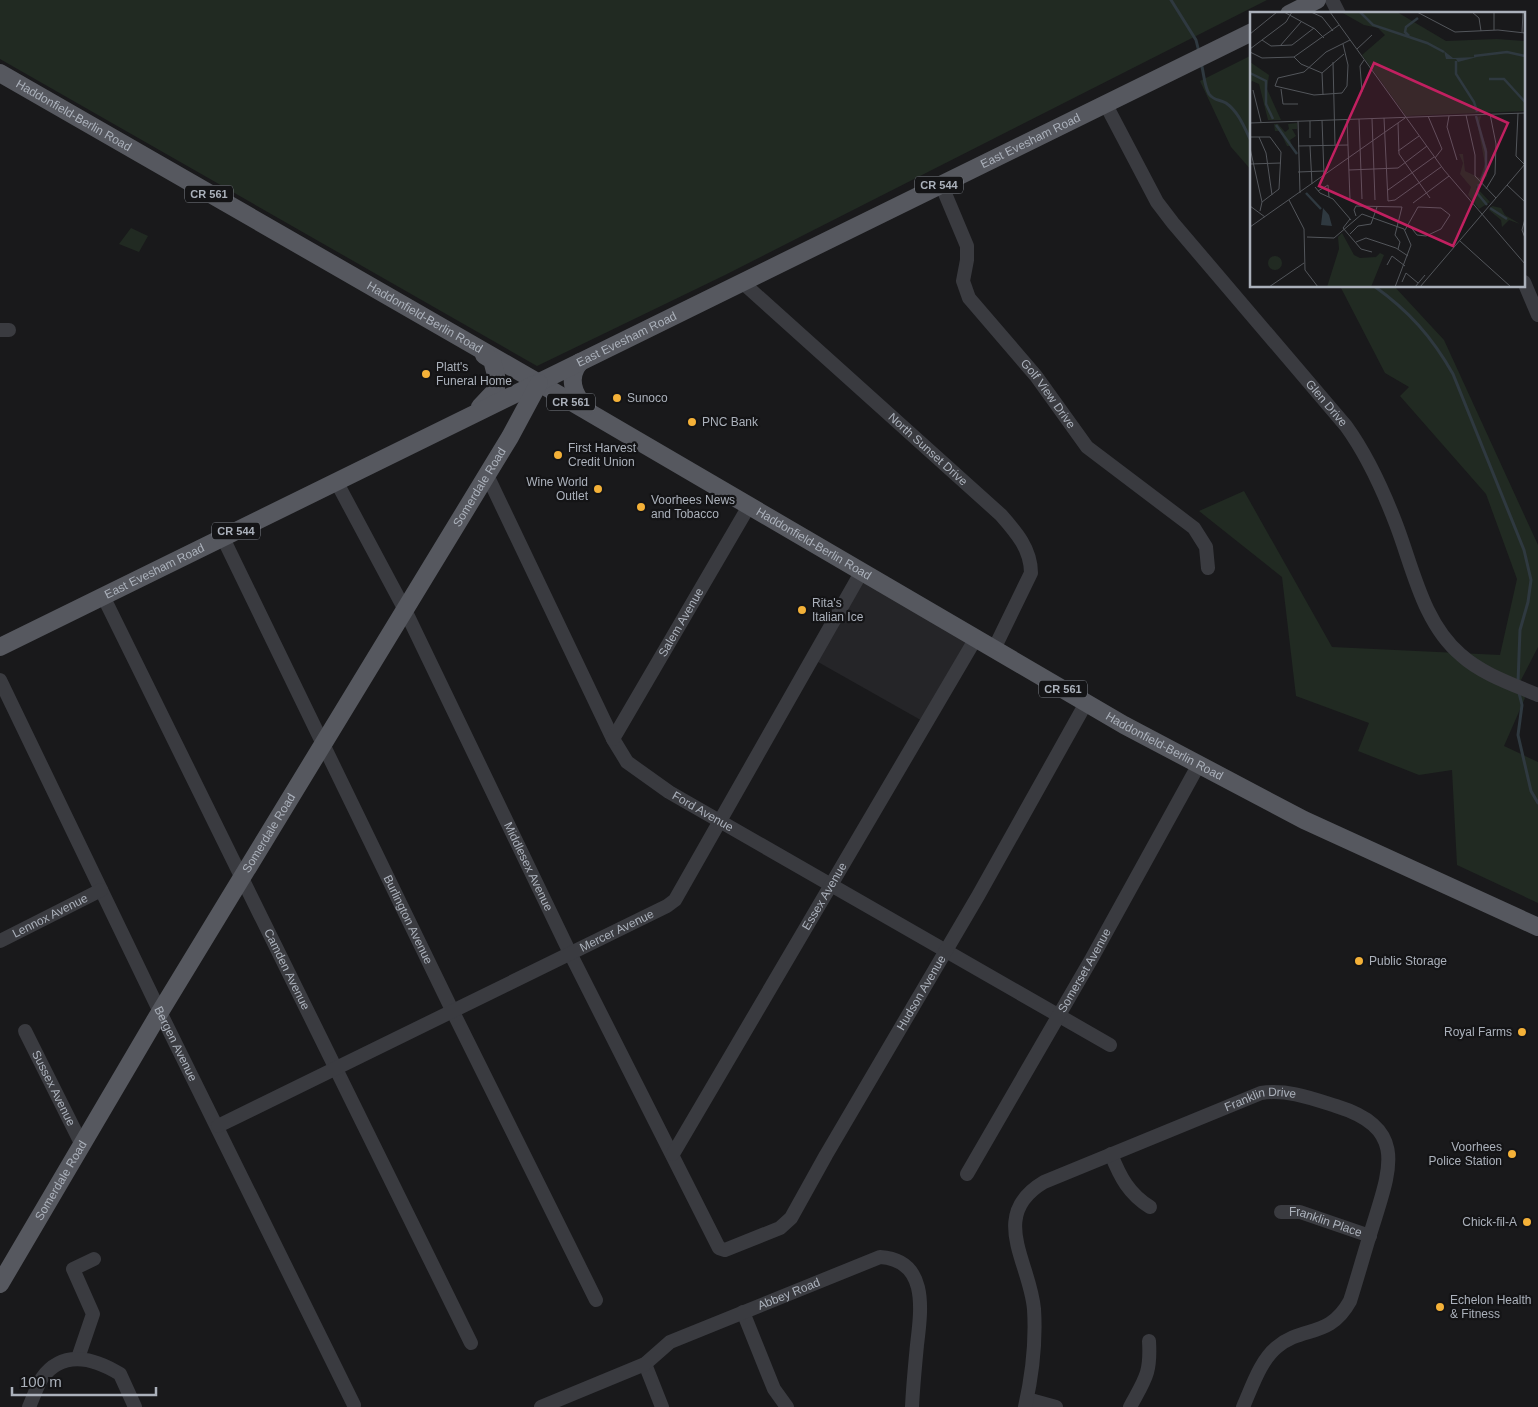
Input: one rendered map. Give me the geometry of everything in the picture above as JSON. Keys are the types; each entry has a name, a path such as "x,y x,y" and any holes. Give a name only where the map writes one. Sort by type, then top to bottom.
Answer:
{"main road":[{"path":"1293,12 1317,0"},
{"name":"East Evesham Road","path":"0,647 1250,33"},
{"name":"Haddonfield-Berlin Road","path":"0,72 539,383 1086,703 1304,820 1538,927"},
{"path":"473,415 496,390 496,375 492,360 484,355 482,351"},
{"path":"580,362 573,378 573,387 575,395 586,406 587,411"},
{"name":"Somerdale Road","path":"1,1277 487,475 539,383"}],"street":[{"path":"1332,0 1338,12"},
{"name":"Glen Drive","path":"1105,103 1157,202 1346,426 1358,443 1395,521 1426,606 1439,631 1461,656 1502,680 1538,695"},
{"name":"Golf View Drive","path":"941,184 967,246 967,260 963,280 969,298 1036,376 1087,447 1194,528 1206,547 1208,568"},
{"name":"North Sunset Drive","path":"742,282 1001,516 1019,536 1031,562 1030,573 994,648"},
{"path":"1526,287 1538,315"},
{"name":"Ford Avenue","path":"487,475 613,739 627,762 639,772 719,821 1058,1017 1095,1035 1110,1045"},
{"name":"Middlesex Avenue","path":"336,481 405,610 570,953 719,1248 725,1250"},
{"name":"Salem Avenue","path":"613,739 749,506"},
{"name":"Burlington Avenue","path":"223,538 453,1012 596,1300"},
{"name":"Mercer Avenue","path":"218,1126 336,1070 675,900 862,572"},
{"name":"Camden Avenue","path":"103,596 471,1343"},
{"name":"Essex Avenue","path":"673,1154 976,638"},
{"name":"Bergen Avenue","path":"0,680 160,1012 218,1126 354,1405"},
{"name":"Hudson Avenue","path":"725,1250 780,1228 791,1218 1086,703"},
{"name":"Somerset Avenue","path":"967,1174 1058,1017 1199,764"},
{"name":"Lennox Avenue","path":"0,941 101,890"},
{"name":"Sussex Avenue","path":"25,1031 82,1145"},
{"name":"Franklin Drive","path":"1056,1407 1026,1403 1031,1372 1034,1310 1028,1276 1015,1241 1015,1219 1019,1207 1034,1188 1044,1182 1261,1093 1277,1091 1332,1105 1367,1118 1376,1127 1386,1144 1388,1172 1350,1302 1345,1311 1330,1325 1278,1346 1267,1357 1243,1407"},
{"path":"1111,1154 1120,1177 1130,1192 1150,1207"},
{"name":"Franklin Place","path":"1281,1212 1289,1210 1300,1212 1370,1236"},
{"name":"Abbey Road","path":"542,1407 645,1364 670,1342 872,1258 880,1257 898,1260 914,1275 920,1297 912,1407"},
{"path":"78,1358 93,1314 73,1269 94,1259"},
{"path":"743,1312 774,1389 788,1407"},
{"path":"1130,1407 1151,1364 1149,1341"},
{"path":"29,1407 42,1379 52,1368 78,1358 120,1374 135,1407"},
{"path":"645,1364 662,1407"}],"shaded area":[{"path":"0,0 1267,0 725,275 537,366 0,59"},
{"path":"1250,56 1250,169 1231,147 1200,81"},
{"path":"131,228 148,236 139,252 119,244"},
{"path":"1341,288 1396,288 1444,340 1538,545 1538,647 1521,680 1525,698 1504,746 1538,762 1538,903 1457,865 1452,770 1419,775 1358,751 1369,723 1296,696 1282,577 1199,511 1244,491 1332,647 1500,655 1517,579 1486,494 1400,396 1409,387 1385,373"},
{"path":"862,572 976,638 926,723 811,658"}],"waterway":[{"path":"1171,0 1196,40 1199,52"},
{"path":"1201,63 1209,94 1215,99 1226,103 1235,111 1250,139"},
{"path":"1377,288 1409,315 1428,336 1453,374 1524,550 1531,580 1528,602 1520,630 1518,682"},
{"path":"1519,693 1522,705 1518,735 1531,791 1538,803"}],"place":[{"name":"Platt's Funeral Home","path":"426,374"},
{"name":"Sunoco","path":"617,398"},
{"name":"PNC Bank","path":"692,422"},
{"name":"First Harvest Credit Union","path":"558,455"},
{"name":"Wine World Outlet","path":"598,489"},
{"name":"Voorhees News and Tobacco","path":"641,507"},
{"name":"Rita's Italian Ice","path":"802,610"},
{"name":"Public Storage","path":"1359,961"},
{"name":"Royal Farms","path":"1522,1032"},
{"name":"Voorhees Police Station","path":"1512,1154"},
{"name":"Chick-fil-A","path":"1527,1222"},
{"name":"Echelon Health & Fitness","path":"1440,1307"}]}
